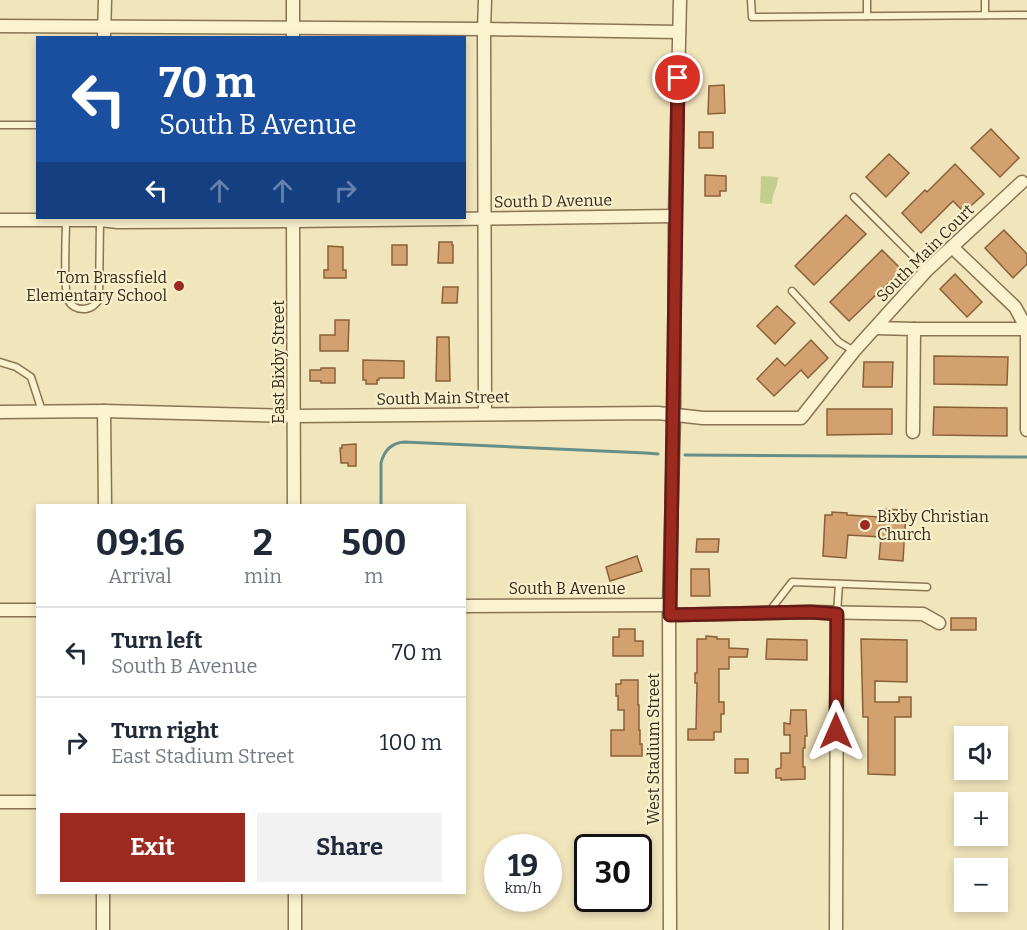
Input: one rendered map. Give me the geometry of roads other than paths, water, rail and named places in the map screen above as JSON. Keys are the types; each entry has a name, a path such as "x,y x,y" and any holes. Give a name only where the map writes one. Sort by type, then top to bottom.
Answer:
{"street":[{"path":"104,32 105,0"},
{"path":"293,0 293,33"},
{"path":"485,0 485,413"},
{"name":"West Stadium Street","path":"670,930 670,610 680,0"},
{"path":"0,26 104,32 293,33 484,29 679,32"},
{"name":"South Main Court","path":"854,351 927,270 1022,182"},
{"name":"South D Avenue","path":"0,220 100,219 118,222 675,216"},
{"name":"East Bixby Street","path":"293,219 294,504"},
{"path":"952,247 1015,307 1027,329 1027,430"},
{"path":"874,327 1027,329"},
{"path":"913,432 914,329"},
{"name":"South Main Street","path":"0,412 104,411 295,416 658,413 703,418 801,418 854,351"},
{"path":"104,411 105,504"},
{"name":"South B Avenue","path":"466,606 923,614 939,623"},
{"path":"0,610 36,610"},
{"path":"836,930 837,614"},
{"path":"0,802 36,802"},
{"path":"103,930 104,894"},
{"path":"295,894 295,930"}],"lane":[{"path":"751,0 752,17 1027,15"},
{"path":"867,0 867,16"},
{"path":"985,0 985,15"},
{"path":"0,125 36,125"},
{"path":"854,197 927,270"},
{"path":"66,220 66,294 71,305 82,309 95,305 99,300 100,219"},
{"path":"792,291 839,342 854,351"},
{"path":"0,362 16,367 31,377 42,412"},
{"path":"768,613 792,582 927,587"},
{"path":"837,614 839,584"}],"waterway":[{"path":"381,504 381,463 389,448 404,442 658,454"},
{"path":"685,455 1027,457"}],"place":[{"name":"Tom Brassfield Elementary School","path":"179,286"},
{"name":"Bixby Christian Church","path":"865,525"}]}
